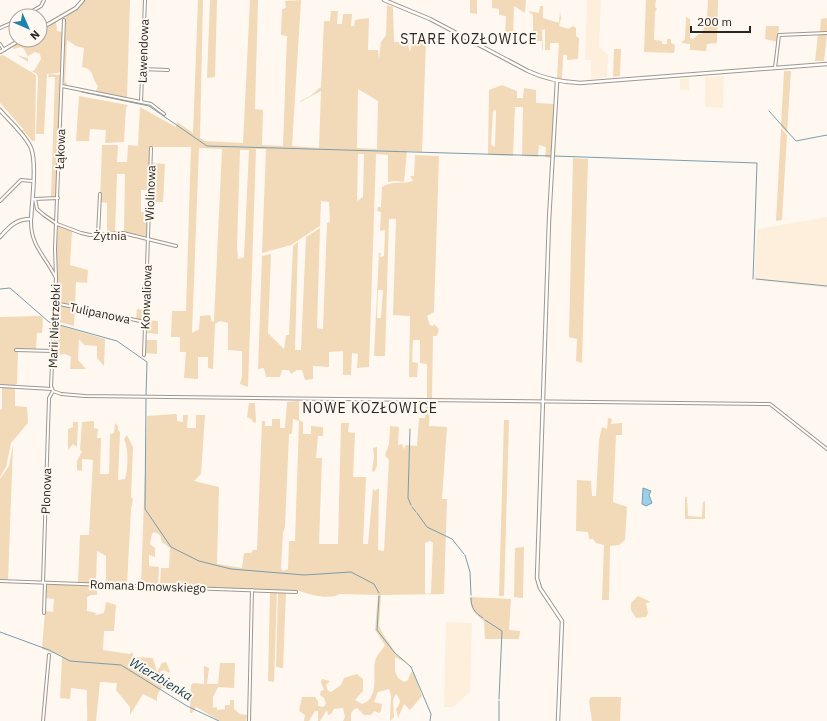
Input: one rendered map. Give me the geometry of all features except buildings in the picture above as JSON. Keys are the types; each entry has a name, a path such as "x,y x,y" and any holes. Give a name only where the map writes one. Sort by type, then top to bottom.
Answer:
{"street":[{"path":"37,8 44,0"},
{"path":"48,24 76,8 83,0"},
{"name":"Lawendowa","path":"141,102 145,0"},
{"path":"384,0 430,19 536,74 557,81 580,83 765,70 827,64"},
{"name":"Łąkowa","path":"56,278 55,249 64,20"},
{"path":"775,68 779,35 827,33"},
{"path":"0,44 4,50"},
{"path":"0,52 8,48"},
{"path":"142,70 168,70"},
{"path":"557,81 537,578 540,588 562,621 558,721"},
{"path":"62,86 151,104 164,114"},
{"name":"Marii Nietrzebki","path":"0,110 31,148 33,157 33,199 31,219 32,237 49,263 56,278 53,390"},
{"path":"0,116 3,113"},
{"name":"Wiolinowa","path":"148,238 151,148"},
{"path":"0,201 21,180 32,181"},
{"path":"98,235 100,194"},
{"path":"33,199 58,198"},
{"name":"Żytnia","path":"33,199 39,212 57,224 81,233 98,235 118,233 148,238 176,246"},
{"path":"0,237 14,222 23,219 31,219"},
{"name":"Konwaliowa","path":"144,355 148,238"},
{"name":"Tulipanowa","path":"55,303 145,322"},
{"path":"16,350 53,351"},
{"path":"0,386 53,390 61,394 86,396 770,404 827,449"},
{"name":"Plonowa","path":"44,613 49,398 53,390"},
{"name":"Romana Dmowskiego","path":"0,581 296,592"},
{"path":"249,721 252,590"},
{"path":"43,721 49,655"}],"shaded area":[{"path":"85,0 130,0 127,98 96,91 98,86 91,72 82,67 84,48 76,46 67,40 65,82 67,83 66,86 64,85 65,20 67,14 77,8"},
{"path":"198,0 203,0 200,138 205,141 243,143 250,0 258,0 255,109 263,110 262,145 283,146 287,36 281,35 282,9 286,8 285,1 301,0 292,146 319,148 321,91 300,101 310,96 321,87 324,21 330,21 331,11 338,11 337,24 342,24 343,14 352,14 351,26 354,26 355,20 369,18 368,50 378,50 379,59 381,42 386,35 387,5 393,7 394,42 407,42 410,52 413,41 426,41 422,152 407,151 404,182 388,182 388,155 376,154 369,367 357,368 358,354 352,353 351,375 343,375 343,351 329,352 329,367 313,366 313,379 305,380 302,370 297,370 291,374 289,370 282,370 280,377 266,377 264,368 258,369 262,256 271,254 268,333 284,349 286,335 289,335 293,246 298,242 295,350 301,350 306,237 320,228 317,328 323,329 327,223 330,222 329,202 321,201 320,226 291,245 262,253 266,149 256,149 248,387 240,384 242,377 242,351 228,350 228,323 220,321 215,324 213,369 208,368 208,357 198,357 198,379 184,378 186,352 180,352 180,337 171,337 172,311 186,311 191,147 151,147 149,190 141,190 141,212 148,213 146,236 124,232 125,174 117,174 115,232 107,233 107,203 100,202 102,145 118,145 117,162 127,162 128,145 138,146 140,107 176,127 177,122 193,133","holes":["358,89 378,101 377,149 357,148","199,148 222,149 214,321 212,322 210,315 200,316 199,329 192,333","240,150 249,150 244,257 238,259 237,246","358,154 364,154 363,197 357,201"]},
{"path":"210,0 217,0 215,77 207,78"},
{"path":"470,0 477,0 477,14 470,13"},
{"path":"492,0 526,0 525,13 514,6 513,36 505,35 506,16 499,15 499,9 492,8"},
{"path":"587,0 601,0 599,47 608,55 607,77 591,79 591,60 585,60"},
{"path":"646,0 656,0 655,7 657,9 655,12 654,40 662,41 662,44 667,44 667,39 671,39 671,43 675,45 674,53 644,52"},
{"path":"708,0 718,0 717,43 707,44 706,51 690,50 690,44 681,43 685,39 686,17 690,19 690,38 693,39 699,34 702,34 707,18"},
{"path":"540,6 543,6 543,18 559,23 560,11 561,18 559,26 568,29 573,26 576,28 576,36 579,38 578,59 567,60 567,55 563,55 562,79 557,78 559,43 550,43 550,50 545,50 545,29 542,30 543,50 542,41 533,41 533,15 528,11 539,13"},
{"path":"827,18 827,32 820,32 821,19"},
{"path":"56,21 57,31 63,32 62,70 58,73 47,74 44,134 36,134 38,78 37,74 30,70 34,71 41,59 40,54 35,52 28,56 22,48 48,48 48,27"},
{"path":"766,26 779,26 778,42 765,39"},
{"path":"818,34 827,34 824,61 815,61"},
{"path":"614,49 621,49 620,76 613,77"},
{"path":"3,55 36,75 35,141 32,141 24,131 21,133 21,130 24,130 0,103 0,56"},
{"path":"17,55 27,58 28,57 28,62"},
{"path":"784,71 791,71 787,133 781,126"},
{"path":"49,74 62,76 58,195 51,197 55,77 48,77"},
{"path":"724,76 723,108 705,107 705,77"},
{"path":"689,78 689,90 680,90 680,79"},
{"path":"502,85 517,91 517,98 523,98 524,88 536,90 536,103 555,104 551,158 545,157 546,147 539,145 538,157 522,156 523,107 515,107 513,156 488,155 489,90","holes":["496,110 494,147 491,144 493,111"]},
{"path":"79,96 128,105 126,108 124,142 105,143 106,130 90,129 89,141 76,141"},
{"path":"781,128 787,135 782,220 776,221"},
{"path":"415,155 439,156 434,312 427,316 430,325 433,326 434,324 439,329 437,336 433,336 432,398 427,398 427,364 420,363 420,340 413,340 412,362 418,363 417,377 409,377 410,316 393,315 396,219 389,219 385,356 374,356 379,253 381,253 380,257 384,256 385,230 380,231 381,212 377,211 378,207 381,207 382,187 393,183 413,181 410,176 414,176","holes":["378,290 383,290 381,318 377,318"]},
{"path":"573,158 588,159 582,363 576,361 577,339 569,337"},
{"path":"151,163 165,164 163,202 150,202"},
{"path":"827,217 827,288 754,280 757,229"},
{"path":"58,226 72,231 70,265 88,270 87,283 76,282 74,326 55,321"},
{"path":"137,309 145,310 144,321 136,320"},
{"path":"41,316 43,319 42,333 37,333 36,349 19,349 18,351 15,406 27,407 28,423 11,443 6,467 0,477 0,410 2,409 2,385 0,384 0,317"},
{"path":"147,320 158,321 158,334 146,333"},
{"path":"58,325 105,339 104,366 97,358 97,346 84,345 79,339 78,360 86,369 70,369 71,357 65,354 54,355 55,328"},
{"path":"146,340 157,340 157,354 145,353"},
{"path":"299,401 299,420 303,422 303,434 311,434 311,426 323,427 323,436 318,436 316,458 322,458 319,544 338,544 341,423 349,423 348,432 355,433 353,477 366,477 363,544 368,544 373,489 376,491 379,489 378,550 384,551 389,460 385,455 389,444 390,426 399,427 398,445 402,444 404,449 406,445 417,446 419,418 425,418 426,403 430,403 429,426 447,427 442,499 447,499 444,594 381,595 379,626 397,655 410,665 395,657 395,671 398,678 404,682 408,680 411,672 414,673 422,696 410,710 404,704 398,718 396,709 400,702 396,694 393,700 394,717 390,721 391,695 389,689 378,692 374,702 382,704 381,711 379,713 374,711 371,715 364,715 357,708 352,712 351,721 343,721 345,717 343,708 334,709 331,714 328,715 327,710 320,721 318,721 318,711 315,711 309,721 304,721 305,715 299,711 302,697 315,697 318,701 318,706 323,707 326,704 324,698 320,695 321,691 324,690 321,682 322,679 330,681 326,685 328,691 331,692 341,685 344,678 357,674 363,679 363,691 355,700 362,704 371,697 374,686 375,661 385,645 375,630 378,595 340,594 325,597 300,591 160,585 161,568 169,568 170,548 162,542 160,535 154,532 152,534 150,544 155,548 155,557 149,555 149,566 159,567 158,585 141,584 147,416 176,414 177,421 183,422 183,415 188,415 187,428 196,428 196,415 205,415 201,474 194,481 219,487 217,564 242,568 244,553 251,553 253,550 257,550 262,421 265,421 265,426 272,426 272,419 280,419 280,428 285,428 287,402","holes":["293,419 299,421 295,541 289,541 288,569 283,571 281,568 283,533 285,527 289,434 292,434","430,541 433,543 431,593 427,594 425,593 425,543"]},
{"path":"249,403 255,403 256,422 254,423 247,417"},
{"path":"608,418 612,419 611,424 622,423 622,435 616,435 613,502 627,507 625,540 619,545 610,546 609,600 602,600 604,545 596,543 593,539 589,539 588,532 576,531 577,480 591,481 592,496 596,496 599,440 602,427 607,429"},
{"path":"504,420 509,420 504,596 499,596"},
{"path":"94,421 94,428 98,429 97,438 101,438 100,474 109,474 110,434 114,433 115,423 120,432 118,480 125,479 126,475 127,454 124,439 127,435 133,447 131,497 133,499 131,509 127,584 106,584 106,556 97,551 96,584 78,583 80,535 89,535 93,460 82,459 82,471 77,470 77,461 82,451 80,450 82,422"},
{"path":"73,422 78,422 77,447 73,444 68,450 68,429 73,427"},
{"path":"13,445 8,581 0,580 0,479 9,466"},
{"path":"377,447 377,466 374,472 372,471 374,457 373,448"},
{"path":"685,497 687,497 688,516 702,517 703,502 705,501 705,519 685,519"},
{"path":"524,547 523,598 514,597 515,548"},
{"path":"46,584 97,585 97,595 87,597 87,611 96,613 95,615 104,613 106,602 116,605 114,631 104,631 103,650 130,654 132,652 134,657 153,658 157,672 162,663 166,662 170,671 169,673 164,670 161,671 159,675 161,683 175,691 172,694 169,690 161,688 157,696 157,701 143,694 130,715 130,707 116,690 117,683 100,682 96,721 87,721 87,690 71,688 70,699 60,698 62,656 42,649 45,611 53,612 54,599 45,598"},
{"path":"270,591 277,592 274,682 268,681"},
{"path":"278,592 286,592 283,668 276,667"},
{"path":"638,596 651,602 646,603 648,613 646,617 636,618 631,610 631,603"},
{"path":"470,597 511,599 509,630 520,631 519,639 485,639 484,621 474,611 471,605"},
{"path":"446,622 472,623 470,692 453,707 444,707"},
{"path":"220,663 235,663 234,688 218,687 213,697 213,708 217,707 217,710 225,709 225,705 230,705 230,700 234,700 234,709 240,714 247,715 246,721 220,721 196,707 192,713 190,713 191,685 193,683 204,684 204,666 209,668 207,684 218,684"},
{"path":"591,697 621,697 620,721 592,721 589,701"}],"water":[{"path":"643,488 651,491 649,495 652,503 646,506 642,504"}],"waterway":[{"path":"82,92 149,106 207,146 551,156"},
{"path":"769,111 796,141 827,135"},
{"path":"554,156 757,163 753,279"},
{"path":"756,279 827,286"},
{"path":"0,289 10,288 49,322 53,323"},
{"path":"56,324 117,341 147,362 146,396"},
{"path":"146,399 145,509 171,547 199,561 231,569 304,575 351,572 374,584 379,593"},
{"path":"410,429 408,498 411,505"},
{"path":"412,507 416,512"},
{"path":"417,513 427,527 452,539 464,554"},
{"path":"465,555 470,572 471,595"},
{"path":"379,596 377,630 394,652 411,667 431,714 430,721"},
{"path":"471,598 474,610 483,618"},
{"path":"485,620 502,631 499,699"},
{"name":"Wierzbienka","path":"0,632 49,650 70,661 121,665 187,706 219,721"},
{"path":"499,701 499,721"}],"district":[{"name":"STARE KOZŁOWICE","path":"469,39"},
{"name":"NOWE KOZŁOWICE","path":"370,408"}]}
